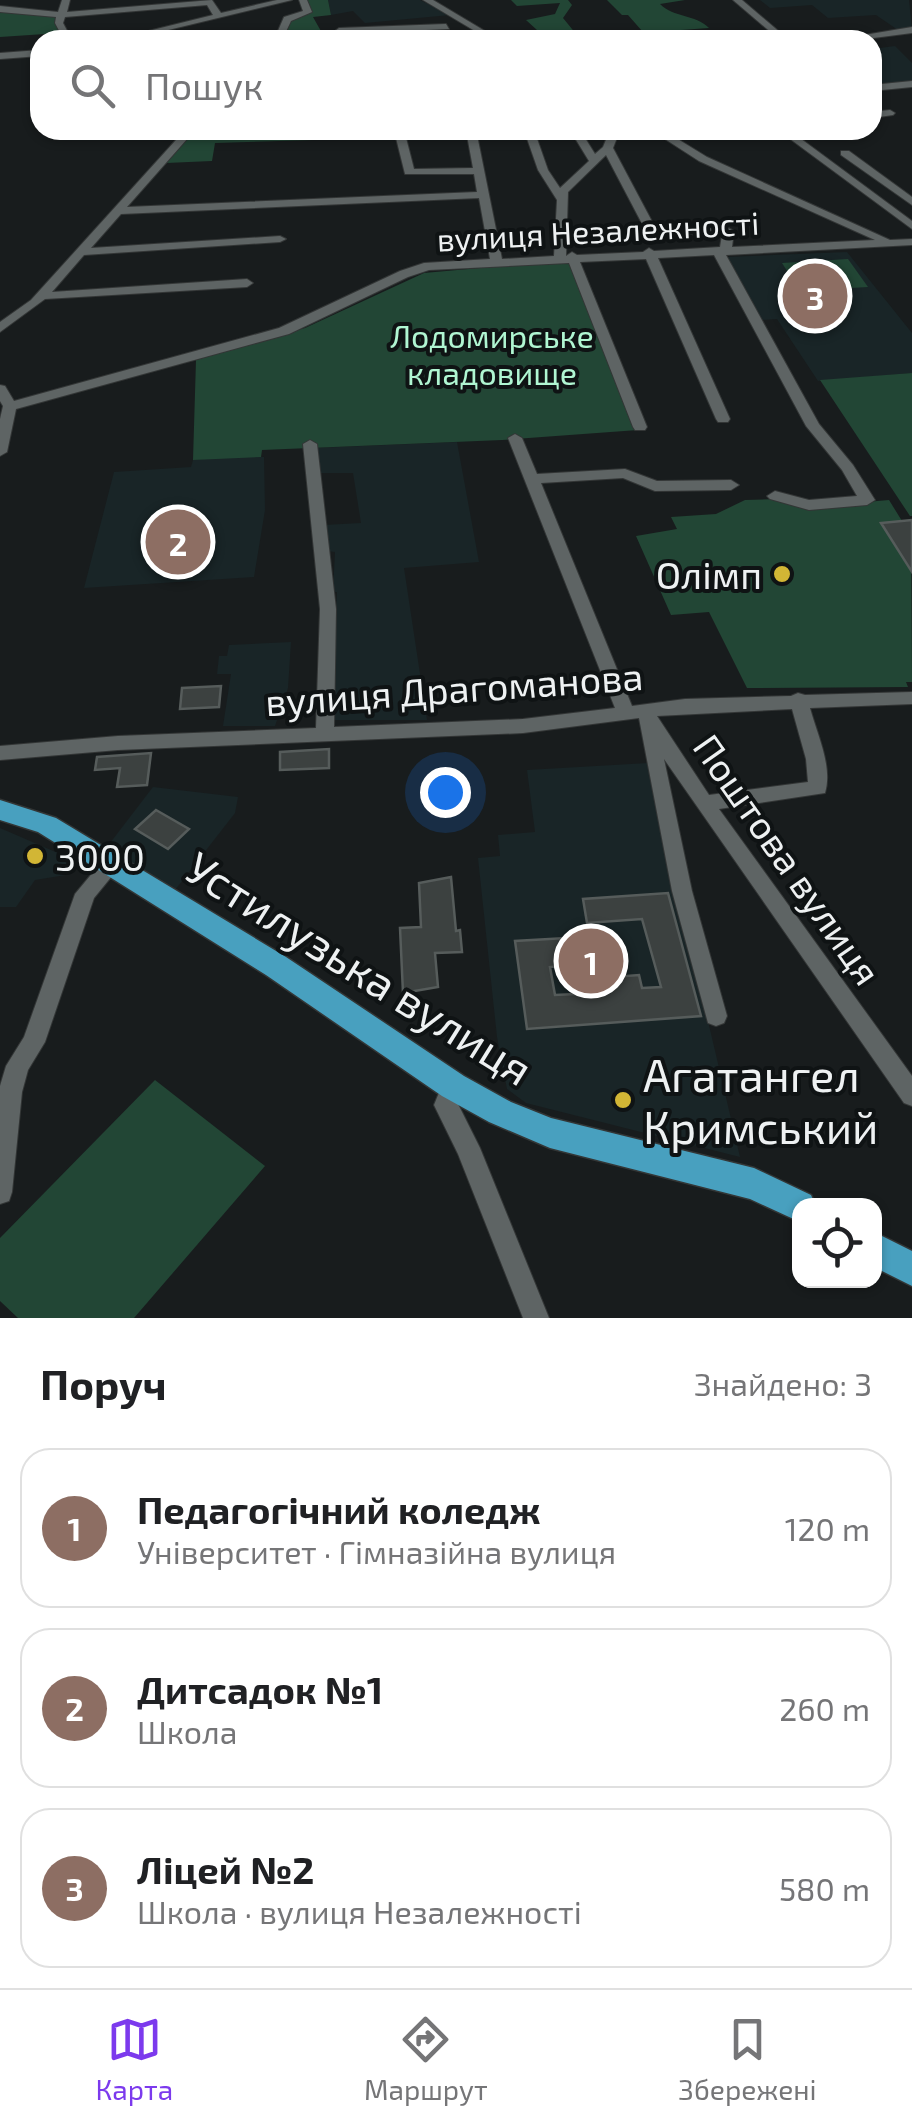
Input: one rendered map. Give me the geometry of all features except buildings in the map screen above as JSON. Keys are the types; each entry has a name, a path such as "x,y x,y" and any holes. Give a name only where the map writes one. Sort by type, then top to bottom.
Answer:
{"main road":[{"name":"Устилузька вулиця","path":"0,810 47,825 276,966 453,1086 550,1133 729,1176 792,1203"},
{"path":"882,1252 912,1269"}],"street":[{"path":"64,30 59,15 66,0"},
{"path":"155,30 245,4 288,0"},
{"path":"283,30 288,19 308,12 302,0"},
{"path":"427,0 470,19 483,30"},
{"path":"737,0 773,30"},
{"path":"0,9 59,15 210,2 217,14"},
{"path":"420,30 470,19"},
{"path":"882,34 912,30"},
{"path":"0,56 30,54"},
{"path":"882,87 912,84"},
{"path":"882,114 890,113"},
{"path":"0,328 24,314 181,140"},
{"path":"401,140 409,172 478,170"},
{"path":"473,140 496,260"},
{"path":"533,140 544,170 561,198 566,256 640,428"},
{"path":"582,140 594,161"},
{"path":"561,198 570,182 608,148 611,140"},
{"path":"673,140 704,159 912,254"},
{"path":"796,140 911,225"},
{"path":"608,148 652,233 728,230 722,250 812,426 848,468 867,500 810,505 775,496"},
{"path":"845,154 912,202"},
{"path":"873,197 900,193"},
{"path":"117,210 483,195"},
{"path":"80,252 280,239"},
{"name":"вулиця Незалежності","path":"10,406 284,331 428,266 566,256 912,242"},
{"path":"649,252 723,419"},
{"path":"41,296 247,284"},
{"path":"0,389 10,406 0,452"},
{"path":"514,438 635,712 716,1016"},
{"path":"310,444 328,610 325,734"},
{"path":"531,479 625,473 654,486 731,485"},
{"name":"вулиця Драгоманова","path":"0,753 523,726 798,699 912,698"},
{"path":"704,803 818,788 815,759 798,699"},
{"name":"Поштова вулиця","path":"635,712 912,1095"},
{"path":"0,1192 5,1094 34,1042 85,894 111,866"},
{"path":"453,1086 446,1104 468,1148 536,1318"}],"shaded area":[{"path":"328,0 420,0 450,15 365,23 353,11 331,15"},
{"path":"760,0 909,0 912,29 898,30 876,15 828,18 812,5 770,8"},
{"path":"895,46 912,63 912,83 882,85 882,48"},
{"path":"847,252 912,333 912,373 818,381 777,319 760,320 726,257"},
{"path":"457,442 479,562 404,568 427,720 330,720 337,592 333,592 335,552 327,551 324,525 361,523 353,473 317,473 315,448"},
{"path":"264,457 265,510 254,577 84,588 114,472 191,467 193,460"},
{"path":"291,642 288,688 275,726 223,726 231,674 217,674 219,656 227,656 229,645"},
{"path":"648,763 740,1157 526,1103 507,1089 497,1037 478,858 500,856 498,835 535,832 527,770"},
{"path":"153,787 238,797 235,813 175,890 107,847"},
{"path":"0,828 74,860 66,875 35,880 16,907 0,907"}],"green space":[{"path":"304,0 328,0 331,15 313,17 320,30 283,30 286,23 309,12"},
{"path":"511,0 568,0 572,5 563,18 573,30 537,30 526,20 555,14 560,3 517,6"},
{"path":"607,0 685,0 660,4 709,28 641,30 628,15 622,15"},
{"path":"0,10 57,16 59,30 30,30 30,35 0,37"},
{"path":"184,140 315,140 215,143 212,161 166,163"},
{"path":"848,259 868,287 800,291 782,263"},
{"name":"Лодомирське кладовище","path":"568,260 638,430 262,450 261,457 193,460 196,360 305,328 424,273"},
{"path":"912,373 912,516 910,516 820,380"},
{"name":"Олімп","path":"777,499 809,507 889,500 902,521 911,520 912,682 906,682 908,687 747,688 709,612 671,615 636,536 677,529 671,517 716,514 745,500"},
{"path":"155,1080 265,1166 134,1318 18,1318 0,1301 0,1238"}],"place":[{"name":"Ліцей №2","path":"815,296"},
{"name":"Дитсадок №1","path":"178,542"},
{"name":"Олімп","path":"782,574"},
{"name":"3000","path":"35,856"},
{"name":"Педагогічний коледж","path":"591,961"},
{"name":"Агатангел Кримський","path":"623,1100"}]}
